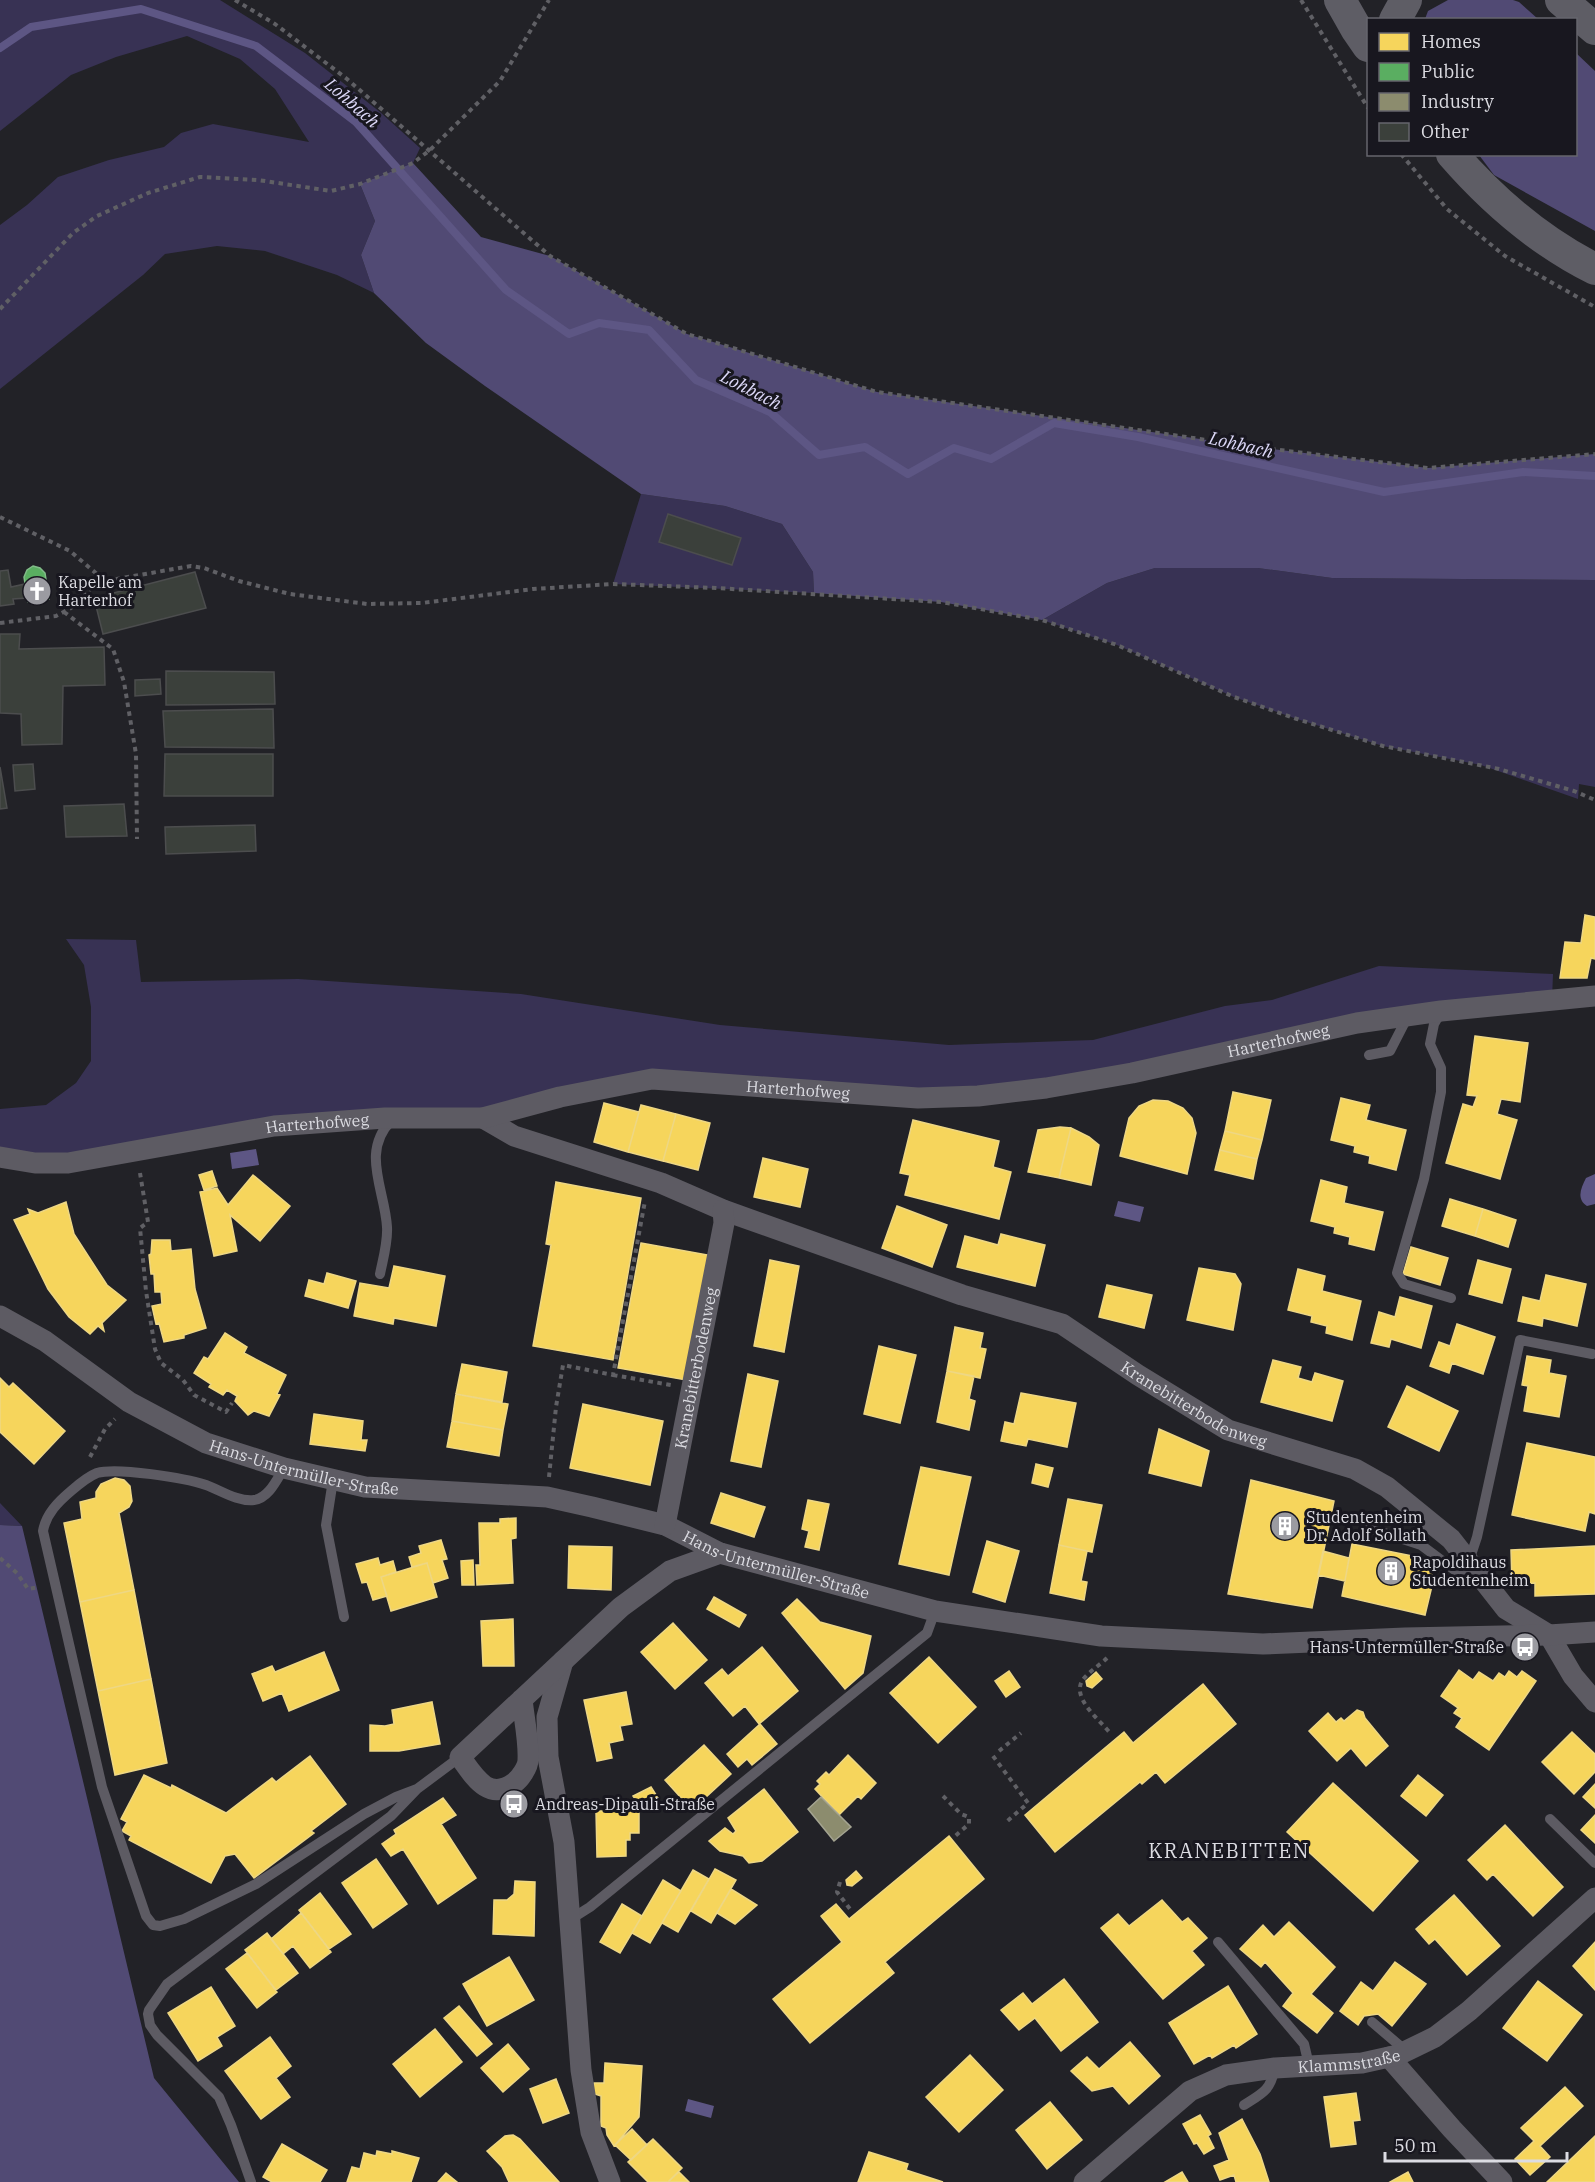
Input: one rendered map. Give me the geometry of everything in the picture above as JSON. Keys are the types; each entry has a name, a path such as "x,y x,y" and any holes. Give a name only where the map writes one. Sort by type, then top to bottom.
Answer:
{"main road":[{"path":"1340,0 1367,45"},
{"path":"1396,18 1406,0"},
{"path":"1561,0 1595,29"},
{"path":"1454,156 1487,191 1514,214 1560,249 1595,269"}],"street":[{"name":"Harterhofweg","path":"0,1157 35,1163 68,1163 274,1126 395,1118 483,1118 560,1097 652,1079 918,1098 978,1096 1046,1088 1132,1073 1357,1023 1441,1011 1595,996"},
{"name":"Kranebitterbodenweg","path":"483,1118 514,1136 661,1183 723,1210 962,1295 1062,1324 1138,1375 1228,1430 1355,1469 1387,1487 1451,1539 1506,1609 1549,1635 1573,1676 1595,1702"},
{"name":"Kranebitterbodenweg","path":"665,1525 724,1223 723,1210"},
{"name":"Hans-Untermüller-Straße","path":"0,1316 45,1341 129,1402 206,1443 284,1468 365,1487 547,1497 665,1525 720,1552 935,1611 1101,1636 1263,1644 1595,1632"},
{"path":"522,1699 528,1762 518,1780 507,1788 494,1790 480,1783 460,1757 522,1699 621,1607 670,1571 720,1552"},
{"path":"563,1661 548,1717 547,1741 551,1779 564,1842 581,2070 591,2132 610,2182"},
{"name":"Klammstraße","path":"1084,2182 1190,2091 1226,2075 1275,2068 1362,2062 1398,2054 1436,2037 1469,2011 1595,1898"},
{"path":"1398,2054 1452,2129 1502,2182"}],"lane":[{"path":"1441,1011 1434,1024 1430,1044 1441,1068 1441,1092 1424,1179 1397,1274 1404,1284 1451,1298"},
{"path":"1369,1055 1390,1051 1408,1016"},
{"path":"380,1274 387,1227 376,1171 376,1149 385,1127 395,1118"},
{"path":"1469,1561 1477,1537 1521,1340 1592,1354"},
{"path":"284,1468 269,1490 255,1500 242,1499 186,1480 107,1471 87,1478 61,1499 45,1523 44,1532 55,1584 102,1787 146,1916 153,1925 160,1926 184,1919 256,1884 364,1814 417,1789"},
{"path":"333,1480 326,1526 344,1617"},
{"path":"1365,1527 1421,1545 1464,1577 1485,1580"},
{"path":"571,1919 599,1900 927,1633 935,1611"},
{"path":"251,2182 219,2097 157,2035 150,2025 149,2010 167,1984 391,1816 417,1789 460,1757"},
{"path":"1550,1819 1595,1863"},
{"path":"1218,1942 1304,2044 1309,2065"},
{"path":"1372,2022 1398,2054"},
{"path":"1244,2105 1262,2094 1272,2084 1275,2068"}],"path":[{"path":"235,0 275,24 347,79 550,256 687,334 878,393 1255,447 1428,468 1595,454"},
{"path":"0,309 79,229 97,216 148,193 200,177 258,180 331,191 360,184 413,163 430,150 500,81 549,0"},
{"path":"1301,0 1367,106"},
{"path":"1403,156 1447,209 1505,256 1595,307"},
{"path":"0,517 65,548 105,581"},
{"path":"0,623 35,620 64,612 78,603 87,591 105,581 191,566 290,594 347,603 422,603 533,589 613,584 759,590 941,602 1042,620 1117,645 1234,697 1297,719 1383,746 1499,769 1574,791 1595,800"},
{"path":"64,612 113,649 124,682 136,754 137,838"},
{"path":"136,1150 148,1222 140,1228 146,1292 155,1349 161,1363 183,1380 194,1395 226,1412 232,1403"},
{"path":"613,1375 645,1199"},
{"path":"547,1497 562,1365 692,1389"},
{"path":"87,1478 84,1467 105,1429 129,1402"},
{"path":"0,1558 17,1573 28,1589 55,1584"},
{"path":"1107,1658 1083,1680 1079,1691 1082,1700 1110,1732"},
{"path":"999,1751 1021,1733"},
{"path":"993,1756 1028,1803 1005,1823"},
{"path":"943,1796 960,1814 969,1817 969,1824 954,1837"},
{"path":"840,1882 837,1892 850,1909"}],"shaded area":[{"path":"0,0 220,0 305,53 380,112 420,148 413,163 360,184 375,221 361,255 374,293 337,275 265,251 217,246 165,254 143,275 0,389 0,225 27,205 58,177 109,160 164,147 181,133 213,124 309,142 275,89 240,59 187,36 116,57 71,75 0,131"},
{"path":"1448,0 1513,0 1519,2 1537,18 1425,18 1428,11"},
{"path":"1577,54 1595,71 1595,231 1494,175 1480,156 1577,156"},
{"path":"413,163 481,237 550,256 687,334 877,392 1255,447 1428,468 1595,454 1595,580 1332,578 1258,568 1155,568 1107,583 1042,620 941,602 814,593 813,572 782,524 725,506 641,494 426,343 374,293 361,255 375,221 360,184"},
{"path":"641,494 725,506 782,524 813,572 814,593 613,584"},
{"path":"1155,568 1258,568 1332,578 1595,580 1595,787 1579,784 1578,799 1481,765 1383,746 1234,697 1117,645 1042,620 1107,583"},
{"path":"66,939 136,940 141,982 298,979 521,994 720,1025 949,1045 1093,1040 1225,1006 1272,1000 1379,966 1553,974 1552,999 978,1096 652,1079 483,1118 385,1118 149,1148 0,1157 0,1109 46,1105 76,1083 91,1061 91,1007 84,965"},
{"path":"256,1149 259,1165 232,1169 230,1153"},
{"path":"1595,1174 1595,1204 1587,1206 1582,1200 1581,1189 1586,1178"},
{"path":"1118,1201 1144,1207 1140,1222 1114,1216"},
{"path":"0,1503 22,1526 0,1525"},
{"path":"0,1525 22,1526 154,2078 239,2182 0,2182"},
{"path":"688,2099 714,2106 711,2118 685,2111"}],"building: Homes":[{"path":"1585,915 1595,917 1595,959 1591,958 1587,978 1560,978 1565,942 1581,943"},
{"path":"1475,1036 1528,1043 1520,1102 1501,1099 1497,1114 1517,1120 1500,1179 1446,1163 1463,1104 1473,1107 1477,1096 1467,1095"},
{"path":"1233,1092 1271,1100 1262,1140 1225,1131"},
{"path":"1341,1098 1370,1105 1366,1120 1406,1130 1396,1170 1369,1163 1370,1156 1354,1152 1355,1146 1331,1140"},
{"path":"1153,1100 1168,1101 1183,1108 1192,1118 1196,1133 1187,1174 1120,1156 1129,1118 1139,1106"},
{"path":"604,1103 639,1112 628,1152 594,1142"},
{"path":"641,1105 676,1114 663,1161 628,1152"},
{"path":"676,1114 710,1123 698,1170 663,1161"},
{"path":"913,1120 999,1141 993,1167 1011,1172 999,1219 905,1195 910,1175 900,1173"},
{"path":"1071,1128 1059,1178 1028,1172 1038,1130"},
{"path":"1071,1128 1099,1145 1091,1185 1059,1178"},
{"path":"1225,1131 1262,1140 1257,1159 1220,1150"},
{"path":"1220,1150 1257,1159 1253,1179 1215,1170"},
{"path":"763,1158 808,1169 800,1207 754,1197"},
{"path":"212,1171 217,1186 204,1190 199,1175"},
{"path":"253,1175 290,1206 260,1241 230,1215 237,1251 214,1256 200,1192 217,1188 228,1205"},
{"path":"1321,1180 1347,1187 1344,1203 1383,1212 1374,1250 1349,1244 1350,1237 1334,1233 1335,1227 1311,1221"},
{"path":"556,1182 641,1198 613,1360 533,1346 551,1245 546,1244"},
{"path":"1450,1199 1483,1209 1475,1236 1442,1226"},
{"path":"66,1202 74,1234 107,1285 126,1300 102,1323 104,1331 98,1326 90,1334 69,1317 48,1289 14,1220 30,1214 28,1209 38,1213"},
{"path":"897,1206 947,1225 932,1267 882,1248"},
{"path":"1483,1209 1516,1220 1508,1247 1475,1236"},
{"path":"1001,1234 1045,1245 1035,1286 957,1267 965,1236 998,1245"},
{"path":"152,1240 170,1240 171,1251 191,1249 195,1289 206,1328 184,1335 184,1338 164,1342 159,1323 156,1324 152,1306 162,1304 161,1292 155,1292 154,1274 151,1274 149,1255"},
{"path":"641,1243 708,1255 686,1380 618,1368"},
{"path":"1411,1247 1448,1258 1440,1285 1403,1274"},
{"path":"770,1260 799,1266 784,1352 754,1346"},
{"path":"1478,1260 1511,1269 1502,1303 1469,1294"},
{"path":"394,1266 445,1276 436,1326 394,1318 393,1324 354,1316 360,1283 389,1288"},
{"path":"1199,1268 1235,1274 1241,1284 1233,1330 1187,1320"},
{"path":"1298,1269 1325,1276 1322,1291 1361,1301 1352,1340 1326,1333 1327,1326 1311,1322 1312,1316 1288,1310"},
{"path":"327,1273 356,1281 348,1308 305,1296 309,1280 324,1284"},
{"path":"1546,1275 1586,1284 1577,1326 1543,1318 1542,1326 1518,1321 1523,1297 1540,1301"},
{"path":"1107,1285 1152,1295 1144,1328 1099,1317"},
{"path":"1400,1297 1432,1306 1421,1348 1391,1339 1389,1347 1371,1343 1379,1312 1395,1317"},
{"path":"1457,1324 1495,1337 1483,1374 1452,1363 1449,1373 1430,1366 1439,1342 1450,1346"},
{"path":"955,1327 983,1333 980,1348 986,1349 980,1378 947,1371"},
{"path":"225,1333 247,1347 244,1353 286,1375 277,1394 280,1395 269,1416 254,1411 248,1415 235,1401 237,1396 227,1390 223,1395 209,1387 211,1384 194,1373 204,1357 208,1359"},
{"path":"879,1346 916,1355 900,1423 864,1414"},
{"path":"1527,1356 1551,1360 1549,1373 1566,1376 1559,1417 1524,1411 1528,1386 1522,1385"},
{"path":"1273,1360 1301,1367 1298,1378 1312,1382 1315,1373 1343,1381 1332,1421 1261,1402"},
{"path":"462,1364 507,1372 502,1402 456,1394"},
{"path":"947,1371 974,1376 969,1399 975,1401 969,1430 937,1422"},
{"path":"748,1374 778,1381 761,1467 731,1461"},
{"path":"0,1378 9,1387 13,1383 65,1431 34,1464 0,1432"},
{"path":"1407,1386 1458,1411 1439,1451 1388,1427"},
{"path":"1021,1393 1076,1403 1067,1447 1028,1439 1026,1446 1001,1441 1005,1422 1014,1424"},
{"path":"456,1394 508,1404 503,1430 452,1421"},
{"path":"583,1404 663,1421 650,1485 570,1468"},
{"path":"314,1414 363,1421 361,1440 367,1440 365,1451 310,1444"},
{"path":"452,1421 503,1430 499,1456 447,1447"},
{"path":"1159,1429 1209,1451 1201,1486 1149,1473"},
{"path":"1527,1443 1595,1457 1595,1514 1589,1512 1585,1531 1512,1515"},
{"path":"1036,1464 1053,1468 1048,1487 1032,1483"},
{"path":"921,1467 971,1477 949,1575 899,1564"},
{"path":"115,1478 124,1480 130,1486 132,1501 129,1507 119,1513 134,1590 80,1602 64,1523 82,1519 80,1502 96,1498 96,1492 101,1484"},
{"name":"Studentenheim Dr. Adolf Sollath","path":"1251,1480 1334,1501 1312,1608 1228,1594"},
{"path":"721,1493 765,1507 754,1537 711,1523"},
{"path":"1068,1499 1102,1505 1092,1552 1059,1545"},
{"path":"808,1500 829,1504 819,1550 805,1547 809,1531 802,1529"},
{"path":"516,1518 516,1538 511,1539 513,1583 477,1585 476,1565 480,1565 479,1523 500,1523 500,1519"},
{"path":"441,1540 447,1559 442,1560 448,1578 433,1583 427,1563 412,1567 409,1557 421,1553 419,1546"},
{"path":"987,1541 1019,1551 1005,1602 973,1592"},
{"name":"Rapoldihaus Studentenheim","path":"1352,1544 1438,1561 1425,1615 1342,1596"},
{"path":"1059,1545 1087,1551 1081,1581 1087,1582 1084,1600 1050,1593"},
{"path":"569,1546 612,1547 611,1590 568,1588"},
{"path":"1595,1546 1595,1594 1535,1596 1535,1583 1512,1584 1511,1550"},
{"path":"1323,1551 1349,1558 1345,1581 1318,1575"},
{"path":"378,1558 380,1565 393,1561 396,1572 381,1577 387,1596 373,1600 367,1582 362,1583 356,1564"},
{"path":"473,1560 474,1585 462,1585 461,1561"},
{"path":"427,1563 437,1597 391,1611 381,1577"},
{"path":"134,1590 151,1679 98,1691 80,1602"},
{"path":"714,1597 746,1615 739,1627 707,1609"},
{"path":"797,1599 820,1622 871,1636 863,1673 845,1689 782,1613"},
{"path":"513,1619 514,1666 483,1666 481,1621"},
{"path":"673,1623 707,1660 675,1689 641,1652"},
{"path":"762,1647 798,1691 759,1724 745,1706 733,1716 705,1683 722,1669 728,1676"},
{"path":"1534,1647 1535,1653 1516,1654 1515,1649"},
{"path":"324,1652 339,1690 289,1711 282,1693 263,1701 252,1674 272,1666 275,1672"},
{"path":"929,1657 976,1707 938,1743 890,1693"},
{"path":"1459,1670 1473,1680 1479,1672 1493,1681 1499,1673 1505,1677 1509,1671 1517,1677 1522,1671 1536,1681 1489,1750 1456,1727 1462,1718 1454,1713 1458,1708 1441,1696"},
{"path":"1009,1671 1020,1687 1006,1697 995,1681"},
{"path":"1096,1672 1102,1679 1092,1688 1087,1686 1086,1681"},
{"path":"151,1679 167,1763 115,1775 98,1691"},
{"path":"1203,1684 1236,1724 1165,1783 1156,1772 1142,1784 1140,1782 1055,1852 1025,1815 1124,1732 1133,1743"},
{"path":"626,1692 632,1724 620,1726 623,1740 609,1743 612,1758 597,1761 584,1700"},
{"path":"432,1702 440,1744 399,1751 370,1751 370,1725 394,1724 392,1710"},
{"path":"1357,1710 1363,1712 1365,1718 1388,1746 1366,1766 1351,1748 1337,1761 1309,1731 1328,1713 1336,1722 1341,1718 1344,1721"},
{"path":"760,1724 777,1744 752,1765 747,1759 738,1767 727,1754"},
{"path":"1572,1732 1595,1754 1595,1772 1574,1794 1542,1762"},
{"path":"704,1745 731,1774 692,1810 665,1780"},
{"path":"848,1755 876,1783 861,1799 858,1796 839,1815 815,1789 820,1784 817,1781 826,1772 829,1775"},
{"path":"310,1756 346,1804 311,1831 314,1833 254,1878 235,1854 225,1856 211,1883 129,1840 131,1836 122,1831 127,1822 121,1819 144,1775 171,1788 172,1785 226,1813 272,1778 276,1782"},
{"path":"1418,1775 1443,1795 1426,1816 1401,1796"},
{"path":"1333,1783 1418,1861 1373,1911 1287,1832"},
{"path":"1595,1784 1595,1808 1583,1797"},
{"path":"651,1787 658,1798 641,1807 633,1796"},
{"path":"764,1789 798,1832 762,1861 749,1863 743,1856 720,1851 709,1841 725,1828 733,1834 736,1831 728,1818"},
{"path":"443,1798 456,1815 441,1824 476,1878 438,1904 403,1849 391,1856 382,1844 396,1834 394,1830"},
{"path":"596,1811 639,1811 639,1833 630,1833 630,1840 626,1840 626,1856 597,1857"},
{"path":"1595,1815 1595,1843 1581,1830"},
{"path":"1505,1825 1563,1887 1533,1916 1493,1874 1487,1880 1468,1860"},
{"path":"949,1836 984,1879 885,1962 894,1973 810,2043 773,1999 842,1942 821,1916 836,1904 849,1919"},
{"path":"376,1859 407,1904 373,1928 342,1883"},
{"path":"715,1869 736,1880 711,1923 691,1911"},
{"path":"693,1870 709,1879 678,1932 662,1923"},
{"path":"856,1871 862,1878 852,1886 847,1885 846,1880"},
{"path":"663,1880 681,1891 650,1943 632,1933"},
{"path":"515,1881 535,1882 534,1936 493,1934 494,1900 507,1900 514,1894"},
{"path":"731,1889 757,1905 735,1924 717,1913"},
{"path":"320,1893 351,1934 329,1949 299,1910"},
{"path":"1454,1895 1500,1946 1467,1975 1435,1939 1429,1944 1416,1929"},
{"path":"1162,1900 1182,1922 1188,1918 1207,1938 1192,1951 1204,1965 1163,1999 1101,1928 1118,1914 1129,1926"},
{"path":"622,1904 642,1916 620,1953 600,1942"},
{"path":"301,1913 331,1952 310,1968 293,1946 283,1954 271,1939"},
{"path":"1289,1922 1335,1967 1311,1994 1333,2013 1317,2033 1283,2006 1293,1993 1265,1962 1261,1967 1240,1949 1263,1925 1274,1937"},
{"path":"267,1933 298,1973 276,1990 245,1950"},
{"path":"1595,1942 1595,1990 1573,1966"},
{"path":"247,1953 277,1992 257,2008 226,1969"},
{"path":"509,1957 534,2000 487,2026 463,1984"},
{"path":"1395,1962 1426,1984 1392,2026 1378,2014 1364,2016 1358,2025 1340,2011 1361,1982 1373,1991"},
{"path":"1064,1979 1098,2022 1061,2051 1035,2018 1019,2030 1001,2010 1023,1993 1032,2004"},
{"path":"1538,1981 1582,2015 1547,2061 1503,2028"},
{"path":"1228,1986 1257,2034 1236,2048 1234,2045 1212,2058 1210,2055 1194,2064 1169,2023"},
{"path":"211,1987 235,2026 217,2037 222,2046 198,2061 168,2013"},
{"path":"459,2006 492,2044 477,2056 444,2018"},
{"path":"435,2029 462,2062 420,2097 393,2064"},
{"path":"270,2037 291,2066 276,2078 290,2097 261,2119 225,2071"},
{"path":"1130,2042 1160,2076 1129,2104 1113,2086 1092,2091 1071,2071 1087,2057 1099,2069"},
{"path":"508,2044 529,2069 503,2092 481,2068"},
{"path":"970,2055 1003,2090 959,2132 926,2097"},
{"path":"605,2063 642,2066 639,2117 614,2146 607,2135 606,2128 601,2126 601,2096 592,2093 594,2083 604,2083"},
{"path":"556,2079 569,2113 543,2123 530,2089"},
{"path":"1565,2087 1583,2106 1540,2146 1550,2157 1530,2175 1515,2159 1534,2141 1521,2128"},
{"path":"1356,2093 1360,2120 1353,2121 1356,2144 1331,2147 1324,2097"},
{"path":"1050,2102 1082,2140 1047,2169 1016,2130"},
{"path":"1200,2115 1211,2134 1208,2136 1214,2148 1204,2154 1197,2143 1194,2144 1183,2124"},
{"path":"1242,2119 1260,2154 1269,2182 1236,2182 1234,2175 1220,2180 1214,2166 1229,2160 1219,2133"},
{"path":"632,2129 647,2145 631,2160 615,2145"},
{"path":"513,2135 520,2139 559,2182 509,2182 502,2167 487,2151 505,2136"},
{"path":"1595,2136 1595,2182 1547,2182"},
{"path":"653,2139 682,2168 668,2182 648,2182 628,2162"},
{"path":"282,2144 327,2170 320,2182 272,2182 263,2177"},
{"path":"377,2151 392,2154 392,2151 419,2158 411,2182 347,2182 352,2167 360,2169 364,2153 376,2156"},
{"path":"869,2152 908,2164 906,2170 943,2182 858,2182"},
{"path":"679,2172 689,2182 668,2182"},
{"path":"1182,2172 1188,2182 1165,2182"},
{"path":"1408,2172 1413,2182 1390,2182"},
{"path":"446,2173 457,2182 438,2182"}],"building: Public":[{"name":"Kapelle am Harterhof","path":"33,566 45,573 49,599 28,602 24,577 27,570"}],"building: Industry":[{"path":"821,1797 851,1827 834,1841 808,1809"}],"building: Other":[{"path":"668,514 741,538 732,565 659,542"},
{"path":"8,570 11,587 25,584 27,598 13,599 14,604 0,606 0,571"},
{"path":"195,572 206,608 103,634 94,598"},
{"path":"0,634 20,634 19,649 104,647 105,685 63,686 62,744 22,745 21,714 0,713"},
{"path":"166,671 274,672 275,704 166,705"},
{"path":"160,679 161,694 135,696 135,680"},
{"path":"273,709 274,748 165,747 163,711"},
{"path":"165,754 273,754 273,796 164,796"},
{"path":"33,764 35,789 15,791 13,765"},
{"path":"0,767 7,808 0,809"},
{"path":"124,804 127,836 66,837 64,806"},
{"path":"255,825 256,851 166,854 165,827"}],"waterway":[{"name":"Lohbach","path":"0,48 31,27 141,9 256,46 356,122 506,290 569,334 599,323 649,330 696,380 770,412 819,455 865,447 908,474 954,448 991,459 1054,423 1138,437 1384,492 1523,472 1595,476"}],"place":[{"name":"Kapelle am Harterhof","path":"37,591"},
{"name":"Studentenheim Dr. Adolf Sollath","path":"1285,1526"},
{"name":"Rapoldihaus Studentenheim","path":"1391,1571"},
{"name":"Hans-Untermüller-Straße","path":"1525,1647"},
{"name":"Andreas-Dipauli-Straße","path":"514,1804"}],"district":[{"name":"KRANEBITTEN","path":"1229,1851"}]}
